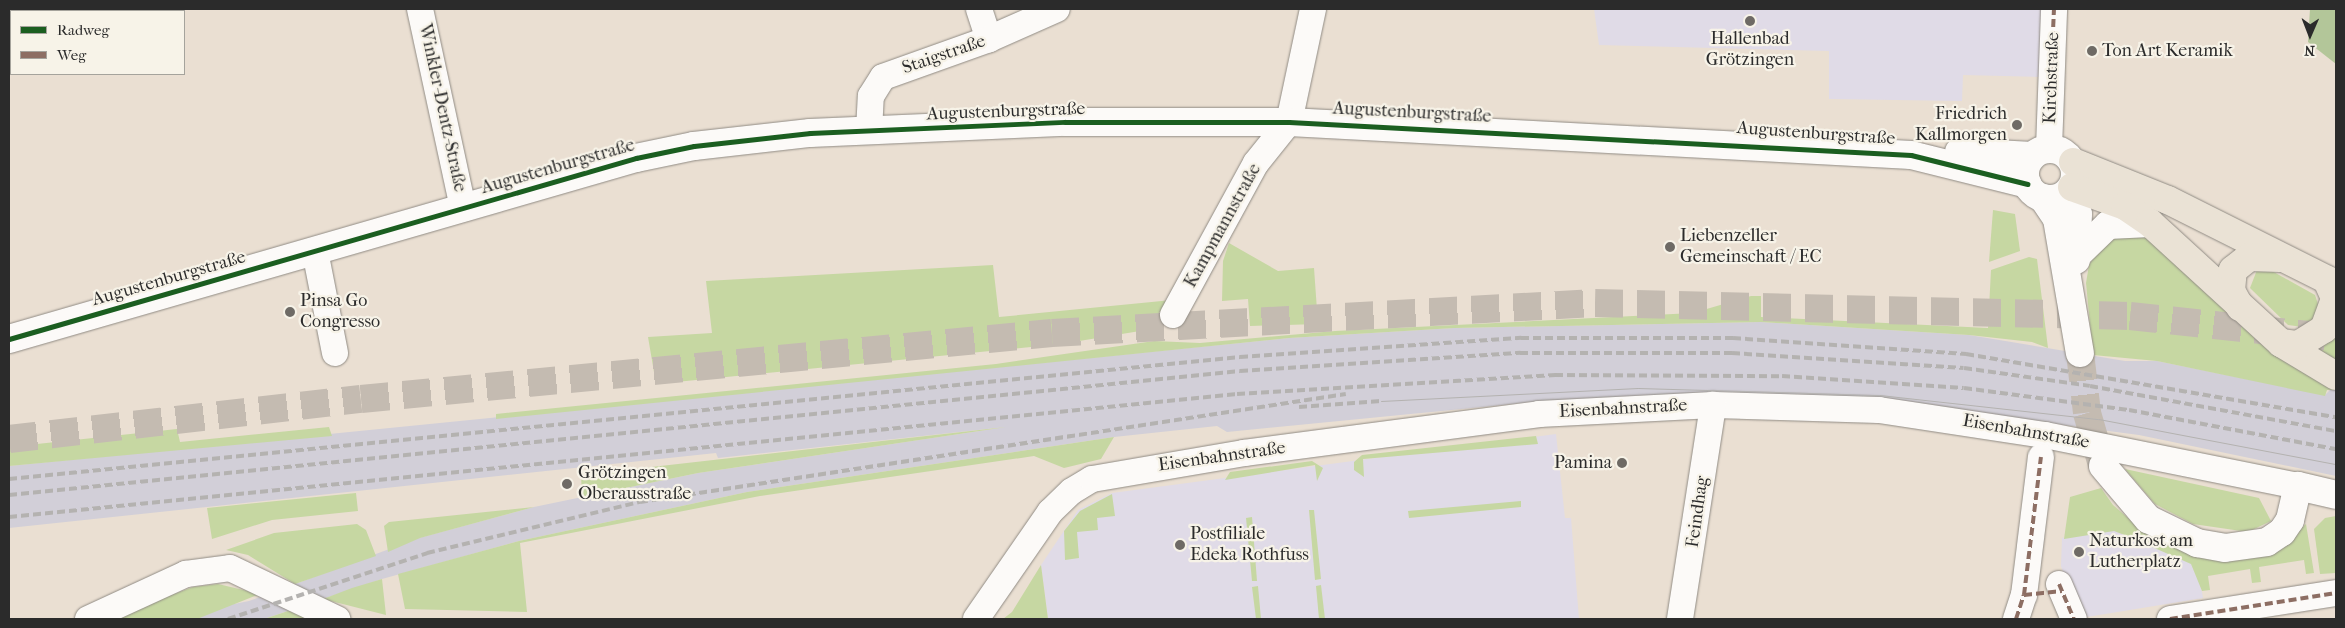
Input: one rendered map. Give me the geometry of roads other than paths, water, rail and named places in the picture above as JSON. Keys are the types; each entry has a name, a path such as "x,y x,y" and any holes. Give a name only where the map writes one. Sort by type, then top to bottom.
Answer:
{"highway":[{"path":"2072,180 2126,206 2150,223 2240,309 2281,343 2336,376"},
{"path":"2072,180 2168,200 2332,282 2335,298 2324,328 2298,345 2281,343"},
{"path":"2240,309 2230,279 2240,262 2265,256 2284,258"}],"street":[{"name":"Winkler-Dentz-Straße","path":"420,9 463,208"},
{"path":"979,9 990,39"},
{"name":"Staigstraße","path":"869,131 871,96 883,77 990,39 1057,9"},
{"name":"Kampmannstraße","path":"1173,315 1256,163 1289,122 1313,9"},
{"name":"Kirchstraße","path":"2041,152 2054,9"},
{"name":"Augustenburgstraße","path":"9,339 463,208 694,146 869,131 1064,122 1289,122 1911,155 1949,151 2041,152 2072,180"},
{"path":"2041,152 2024,171 2035,191 2057,219 2080,353"},
{"name":"Augustenburgstraße","path":"1911,155 2035,191"},
{"path":"2035,191 2072,180 2078,214 2076,256 2070,289"},
{"path":"2076,256 2108,225 2150,223"},
{"path":"315,251 335,353"},
{"name":"Eisenbahnstraße","path":"976,619 1050,512 1072,490 1092,480 1252,452 1539,414 1713,405 1879,410 1942,416 2336,495"},
{"name":"Feindhag","path":"1680,619 1713,405"},
{"path":"2020,607 2041,457"},
{"path":"2103,466 2148,519 2197,543 2225,548 2268,542 2282,532 2290,520 2298,486"},
{"path":"88,619 186,574 218,568 239,570 337,619"},
{"path":"2020,607 2061,588 2074,619"},
{"path":"2170,619 2336,593"}],"tunnel":[{"path":"9,439 361,399 1052,333 1595,303 2130,316 2336,338"},
{"path":"2080,353 2087,413 2102,465"}],"tram line":[{"path":"1381,401 1638,388 1880,395 2099,419 2336,464"}],"railway":[{"path":"9,479 1240,357 1521,338 1733,338 1966,354 2336,417"},
{"path":"9,495 1240,371 1520,353 1732,353 1964,368 2090,386 2336,431"},
{"path":"9,517 1237,394 1555,375 1782,376 1964,388 2129,410 2336,449"},
{"path":"228,619 427,553 640,502 1346,394"},
{"path":"1299,407 1381,401"}],"place":[{"name":"Hallenbad Grötzingen","path":"1750,21"},
{"name":"Ton Art Keramik","path":"2092,51"},
{"name":"Friedrich Kallmorgen","path":"2017,125"},
{"name":"Liebenzeller Gemeinschaft / EC","path":"1670,247"},
{"name":"Pinsa Go Congresso","path":"290,312"},
{"name":"Pamina","path":"1622,463"},
{"name":"Grötzingen Oberausstraße","path":"567,484"},
{"name":"Postfiliale Edeka Rothfuss","path":"1180,545"},
{"name":"Naturkost am Lutherplatz","path":"2079,552"}]}
